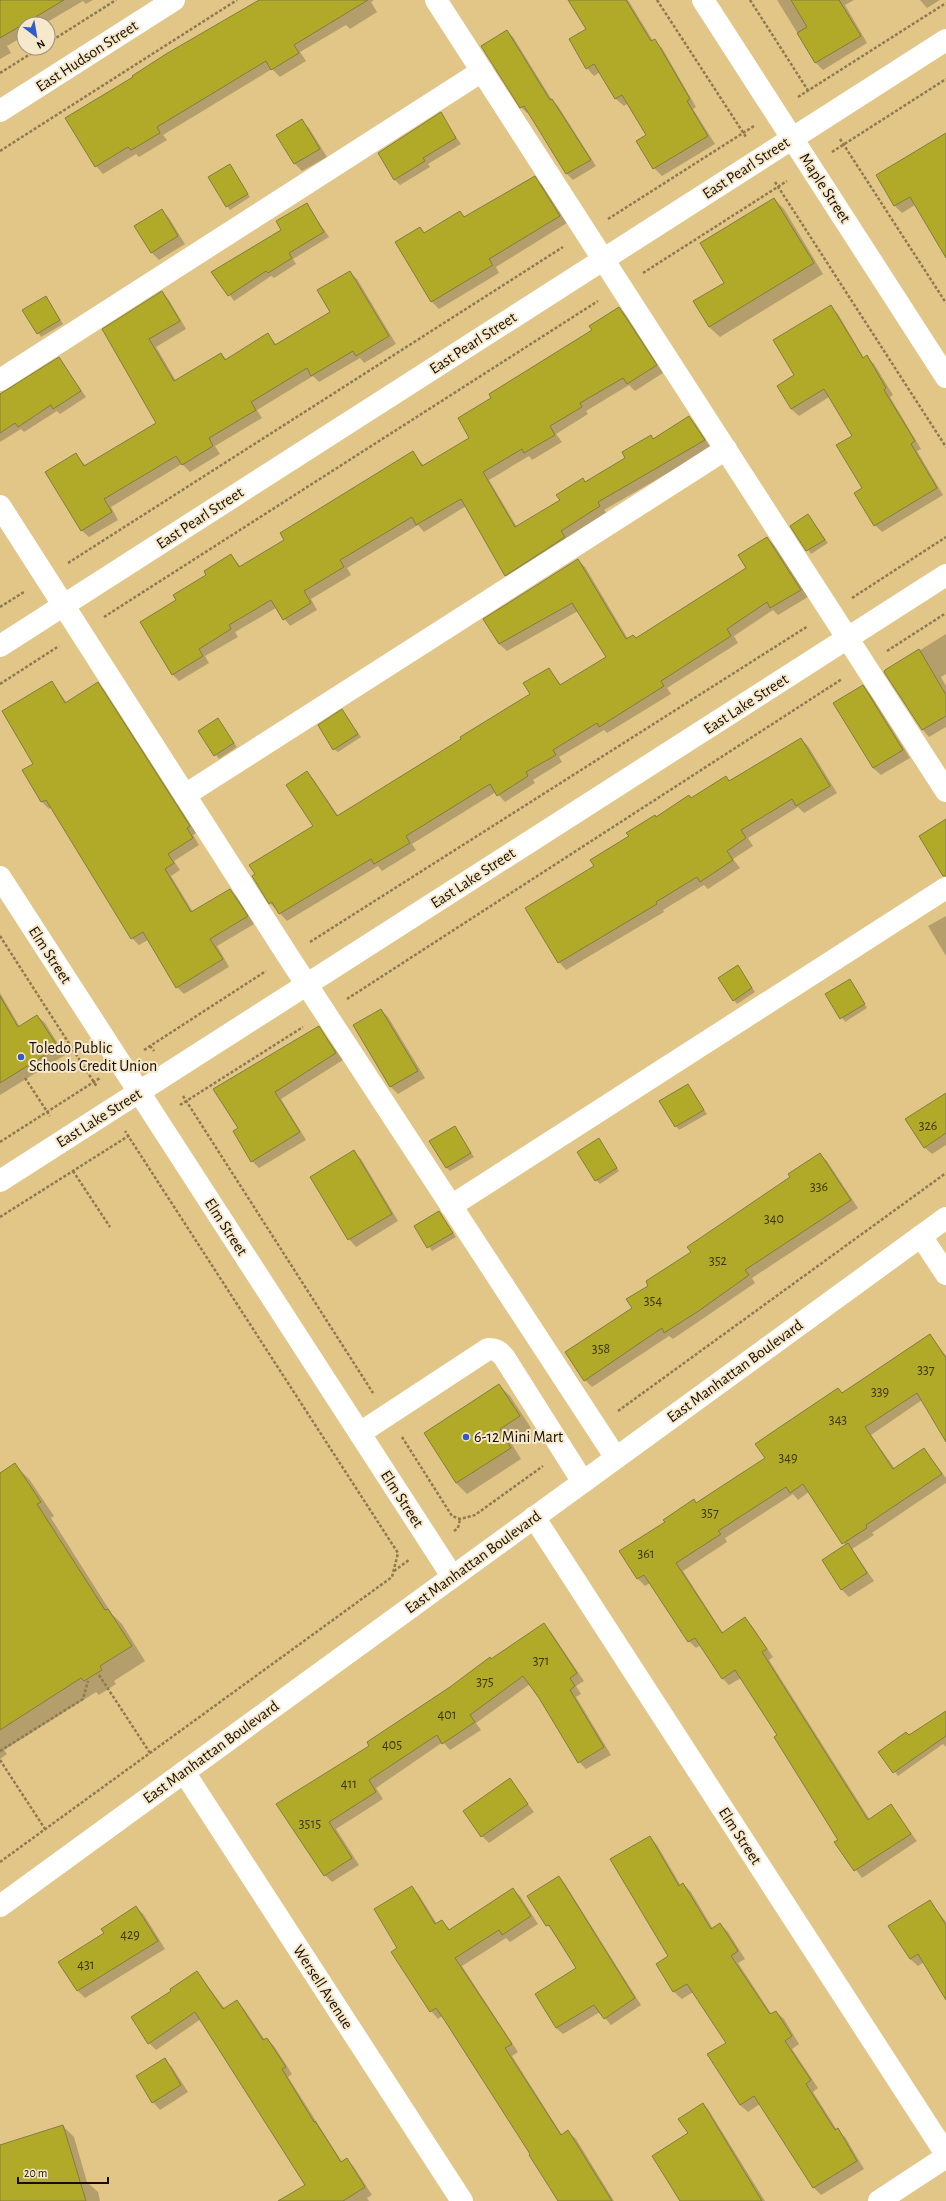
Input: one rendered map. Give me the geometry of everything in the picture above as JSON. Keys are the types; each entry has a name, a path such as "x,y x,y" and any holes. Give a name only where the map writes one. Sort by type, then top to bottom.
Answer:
{"street":[{"name":"East Hudson Street","path":"0,111 174,0"},
{"path":"436,0 622,286 847,639 946,791"},
{"name":"Maple Street","path":"704,0 946,377"},
{"name":"East Pearl Street","path":"0,646 946,40"},
{"path":"0,380 482,71"},
{"path":"185,795 726,449"},
{"path":"0,506 324,1013 616,1458"},
{"name":"East Lake Street","path":"0,1181 946,575"},
{"name":"Elm Street","path":"0,877 452,1576"},
{"path":"451,1206 946,888"},
{"name":"East Manhattan Boulevard","path":"0,1906 946,1218"},
{"path":"921,1236 946,1274"},
{"path":"360,1433 488,1349 494,1349 499,1351 504,1357 583,1482"},
{"name":"Elm Street","path":"534,1517 946,2156"},
{"name":"Wersell Avenue","path":"184,1772 462,2201"},
{"path":"879,2201 946,2156"}],"path":[{"path":"56,38 116,0"},
{"path":"0,151 236,0"},
{"path":"657,0 946,447"},
{"path":"750,0 946,303"},
{"path":"0,607 946,2"},
{"path":"0,73 27,56"},
{"path":"0,684 946,79"},
{"path":"0,1142 288,956 946,537"},
{"path":"0,1217 156,1117 187,1102 946,613"},
{"path":"0,936 398,1553 392,1577 0,1862"},
{"path":"25,1078 47,1112 73,1171 110,1227"},
{"path":"99,1675 150,1753"},
{"path":"0,1751 83,1698 88,1681"},
{"path":"0,1760 45,1829"}],"building":[{"path":"0,0 64,0 37,16 16,16 16,28 0,38"},
{"path":"259,0 368,0 294,45 299,53 271,70 266,61 157,127 160,133 131,150 128,147 95,167 65,118 133,77 132,76 166,54"},
{"path":"568,0 626,0 651,41 655,39 690,99 687,101 708,136 653,169 636,141 646,135 622,95 615,99 594,64 586,69 569,39 586,29"},
{"path":"791,0 839,0 861,36 815,63 797,33 807,27"},
{"path":"507,30 550,100 552,99 591,160 566,174 524,106 520,108 481,46"},
{"path":"441,112 456,138 423,158 425,161 394,180 378,153"},
{"path":"302,119 320,149 294,164 276,135"},
{"path":"946,133 946,258 910,197 894,206 876,175"},
{"path":"230,164 248,194 226,207 208,177"},
{"path":"535,176 560,216 489,259 493,265 431,302 395,242 420,227 424,233 460,211 464,217"},
{"path":"774,198 814,263 709,327 693,301 724,283 700,243"},
{"path":"307,203 324,232 289,253 292,258 268,273 266,271 228,296 211,272 281,230 276,221"},
{"path":"162,209 178,236 151,253 134,226"},
{"path":"350,271 389,336 356,356 353,351 311,376 307,368 251,402 256,410 209,438 213,446 182,465 176,456 104,499 112,512 81,531 45,472 76,453 84,466 156,423 102,329 162,291 180,321 149,339 174,381 221,353 225,360 268,333 275,345 330,312 317,290"},
{"path":"46,296 60,320 37,334 22,310"},
{"path":"831,305 863,358 867,355 886,388 884,390 915,441 911,444 937,488 874,526 854,493 862,488 836,445 852,436 824,389 791,409 777,386 794,375 773,340"},
{"path":"619,307 657,365 627,384 623,378 580,403 582,407 550,426 555,435 524,453 522,449 483,472 515,527 560,500 556,495 583,478 585,482 625,458 622,452 651,435 653,439 689,416 705,440 598,502 600,506 561,531 565,537 505,576 461,499 416,525 412,517 340,560 344,567 304,591 311,603 283,620 271,600 229,625 231,629 199,649 203,656 172,675 140,622 176,600 173,595 206,575 204,571 231,554 239,567 284,540 280,533 413,451 422,466 469,438 458,418 491,398 489,394 592,330 589,326"},
{"path":"59,357 81,391 53,409 51,405 18,427 15,423 0,433 0,394"},
{"path":"808,514 825,540 806,551 790,526"},
{"path":"767,537 801,590 770,608 767,602 727,629 731,636 661,681 664,686 599,727 597,723 553,750 556,755 526,772 528,776 497,796 490,784 406,836 410,843 374,864 371,859 279,914 272,902 269,904 252,876 255,874 249,865 313,826 286,785 307,771 337,816 530,694 523,683 549,668 560,685 606,657 572,603 499,644 483,619 578,559 626,639 633,635 636,638 746,568 738,555"},
{"path":"919,649 946,695 946,716 922,730 884,672"},
{"path":"52,681 65,703 98,682 190,826 187,828 193,838 168,854 174,863 165,869 191,912 230,889 248,916 210,939 223,959 176,988 143,932 131,939 46,800 41,802 22,770 33,764 2,711"},
{"path":"863,685 903,750 873,768 833,703"},
{"path":"342,709 358,734 333,750 318,725"},
{"path":"218,718 234,743 214,756 198,731"},
{"path":"801,738 830,786 796,806 792,799 741,830 746,838 727,851 733,860 700,882 697,877 656,902 657,904 558,963 525,908 594,866 590,860 629,836 626,833 655,815 656,817 689,795 691,798 726,776 729,781"},
{"path":"946,819 946,876 943,876 919,836"},
{"path":"738,965 752,988 733,1001 718,978"},
{"path":"850,979 865,1004 840,1019 825,994"},
{"name":"Toledo Public Schools Credit Union","path":"0,996 18,1027 37,1015 58,1047 0,1083"},
{"path":"381,1009 418,1071 390,1087 353,1025"},
{"path":"319,1026 336,1053 275,1092 300,1132 251,1162 233,1131 238,1128 213,1089"},
{"path":"688,1084 704,1110 675,1127 659,1101"},
{"path":"946,1093 946,1133 924,1148 905,1119"},
{"path":"455,1126 471,1153 446,1168 429,1141"},
{"path":"599,1138 617,1168 595,1181 577,1152"},
{"path":"354,1150 392,1214 348,1240 310,1177"},
{"path":"820,1153 851,1200 745,1270 749,1275 700,1310 664,1333 662,1328 584,1381 565,1352 632,1308 626,1299 648,1286 646,1281 691,1252 687,1247 790,1177 788,1174"},
{"path":"439,1211 453,1233 427,1248 414,1226"},
{"path":"930,1334 946,1358 946,1442 917,1393 865,1427 893,1469 924,1448 942,1474 866,1525 867,1528 842,1544 803,1484 790,1493 786,1487 718,1531 721,1534 676,1563 722,1633 745,1617 767,1649 762,1652 868,1820 891,1804 911,1834 854,1871 834,1842 838,1840 774,1737 777,1735 735,1670 722,1679 695,1638 688,1642 644,1575 637,1579 619,1551 665,1522 663,1520 694,1499 696,1503 765,1458 755,1444 838,1388 842,1393"},
{"name":"6-12 Mini Mart","path":"499,1384 520,1416 500,1429 511,1448 456,1483 424,1433"},
{"path":"15,1463 41,1502 37,1504 105,1610 108,1609 132,1646 100,1666 102,1670 84,1681 81,1678 0,1730 0,1473"},
{"path":"848,1543 867,1573 841,1590 822,1560"},
{"path":"544,1623 577,1673 570,1678 575,1686 570,1690 604,1747 578,1763 539,1698 523,1676 470,1715 475,1722 442,1744 437,1735 369,1780 376,1792 329,1822 352,1858 324,1876 276,1804 369,1746 367,1742 450,1687 490,1657 491,1659"},
{"path":"946,1711 946,1736 893,1773 878,1752 906,1732 909,1735"},
{"path":"510,1778 528,1804 481,1837 463,1811"},
{"path":"650,1836 679,1886 683,1883 711,1929 720,1923 738,1951 731,1956 770,2014 776,2011 792,2036 785,2041 811,2080 806,2084 835,2130 838,2128 857,2161 813,2188 754,2096 740,2105 707,2054 726,2043 687,1984 673,1992 656,1964 668,1956 610,1859"},
{"path":"559,1876 635,1998 604,2019 594,2005 556,2028 535,1994 576,1968 549,1925 546,1926 527,1896"},
{"path":"412,1886 435,1924 442,1920 449,1930 513,1888 531,1916 502,1935 499,1930 455,1958 512,2044 505,2048 561,2135 568,2130 612,2201 558,2201 529,2155 530,2154 445,2021 436,2008 430,2012 391,1952 397,1948 374,1909"},
{"path":"930,1900 946,1925 946,2000 918,1954 910,1959 888,1926"},
{"path":"136,1906 158,1941 77,1991 58,1962 104,1933 101,1929"},
{"path":"197,1971 223,2009 237,2000 263,2040 267,2038 286,2067 282,2069 314,2122 315,2121 341,2162 347,2158 365,2187 343,2201 278,2201 305,2185 195,2012 148,2044 131,2017 171,1991 170,1989"},
{"path":"165,2058 181,2085 152,2103 136,2076"},
{"path":"703,2103 762,2201 680,2201 652,2156 688,2133 678,2119"},
{"path":"63,2125 86,2201 0,2201 0,2145"}],"place":[{"name":"Toledo Public Schools Credit Union","path":"21,1057"},
{"name":"6-12 Mini Mart","path":"466,1437"}]}
